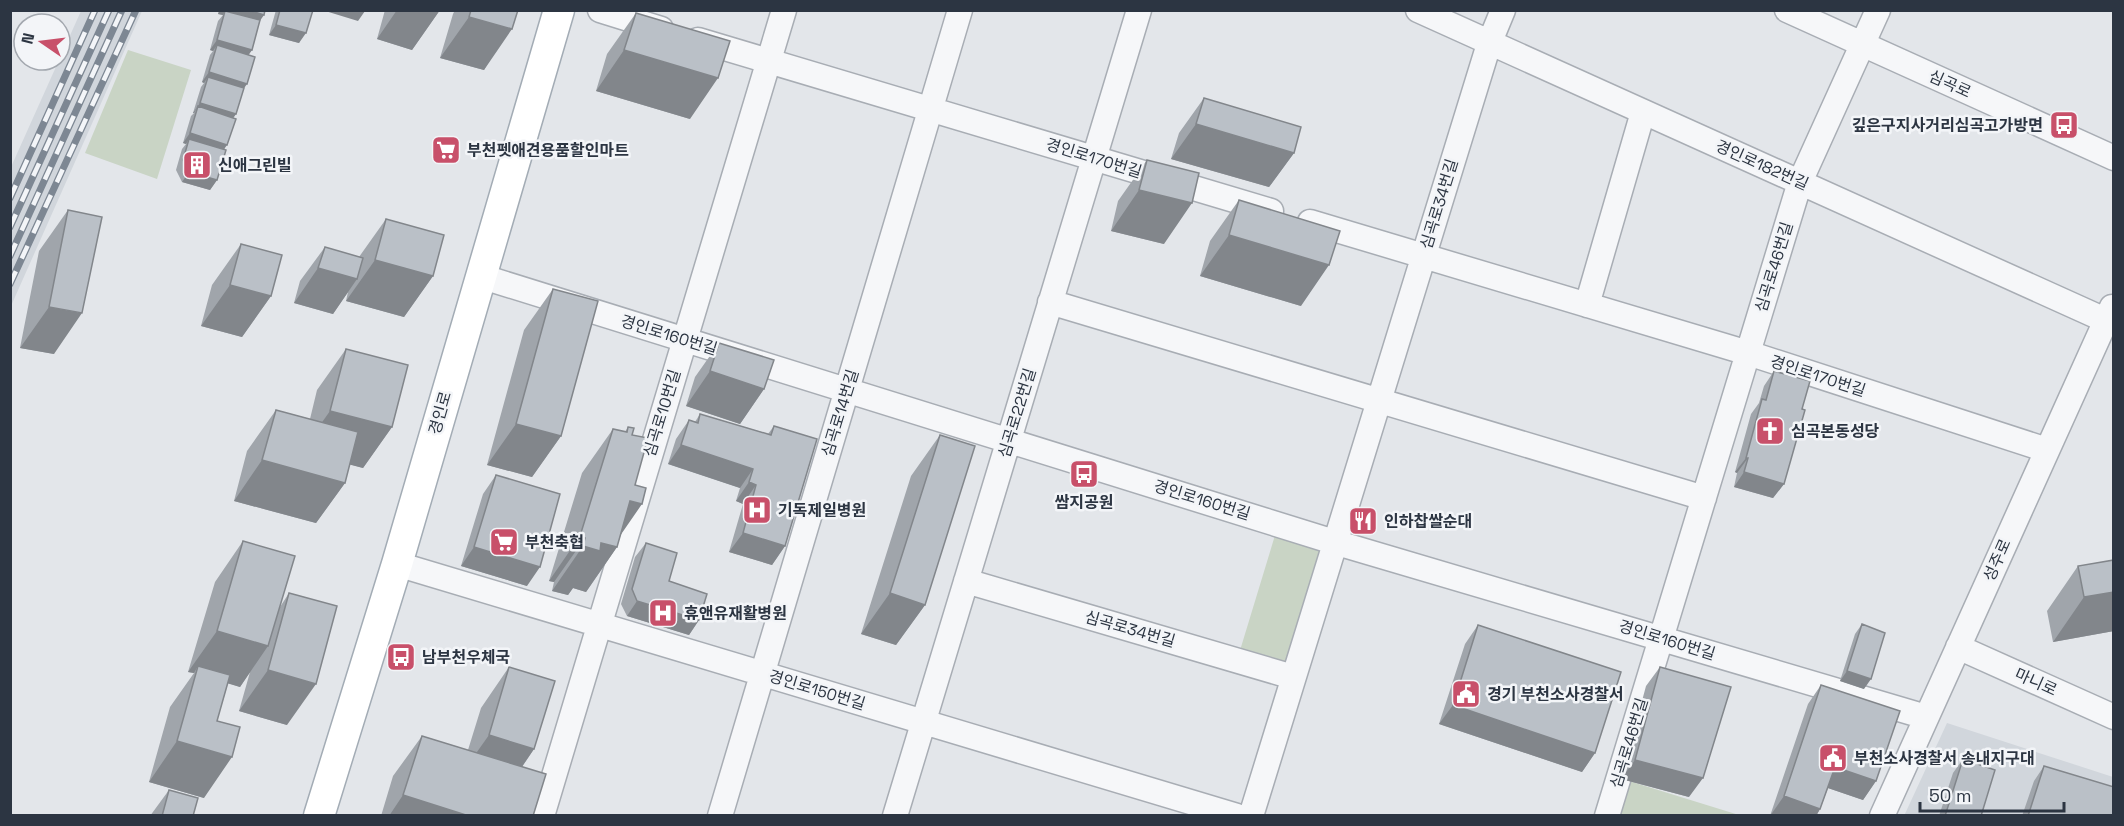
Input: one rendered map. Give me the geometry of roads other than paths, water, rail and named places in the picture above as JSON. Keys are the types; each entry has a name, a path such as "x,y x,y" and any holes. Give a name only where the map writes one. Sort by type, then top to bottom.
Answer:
{"main road":[{"name":"경인로","path":"319,816 397,564 559,10"}],"street":[{"name":"경인로170번길","path":"600,10 1748,353 2047,450"},
{"name":"심곡로10번길","path":"542,816 784,10"},
{"name":"심곡로14번길","path":"720,816 960,10"},
{"name":"심곡로22번길","path":"895,816 1139,10"},
{"name":"경인로182번길","path":"1418,10 1489,44 1800,182 2111,316"},
{"name":"심곡로34번길","path":"1251,816 1489,44 1503,10"},
{"name":"심곡로","path":"1787,10 2114,158"},
{"name":"심곡로46번길","path":"1607,816 1800,182 1878,10"},
{"path":"1587,305 1643,112"},
{"name":"경인로160번길","path":"480,276 1334,542 1926,717"},
{"path":"1050,302 1704,498"},
{"name":"성주로","path":"1882,816 2047,450 2111,316"},
{"name":"경인로150번길","path":"397,564 1237,816"},
{"name":"심곡로34번길","path":"966,581 1293,677"},
{"name":"마니로","path":"1958,647 2114,717"}],"railway":[{"path":"10,198 95,10"},
{"path":"10,227 109,10"},
{"path":"10,256 122,10"},
{"path":"10,284 136,10"}],"place":[{"name":"깊은구지사거리심곡고가방면","path":"2064,125"},
{"name":"부천펫애견용품할인마트","path":"446,150"},
{"name":"신애그린빌","path":"197,165"},
{"name":"심곡본동성당","path":"1770,431"},
{"name":"쌈지공원","path":"1084,474"},
{"name":"기독제일병원","path":"757,510"},
{"name":"인하찹쌀순대","path":"1363,521"},
{"name":"부천축협","path":"504,542"},
{"name":"휴앤유재활병원","path":"663,613"},
{"name":"남부천우체국","path":"401,657"},
{"name":"경기 부천소사경찰서","path":"1466,694"},
{"name":"부천소사경찰서 송내지구대","path":"1833,758"}]}
